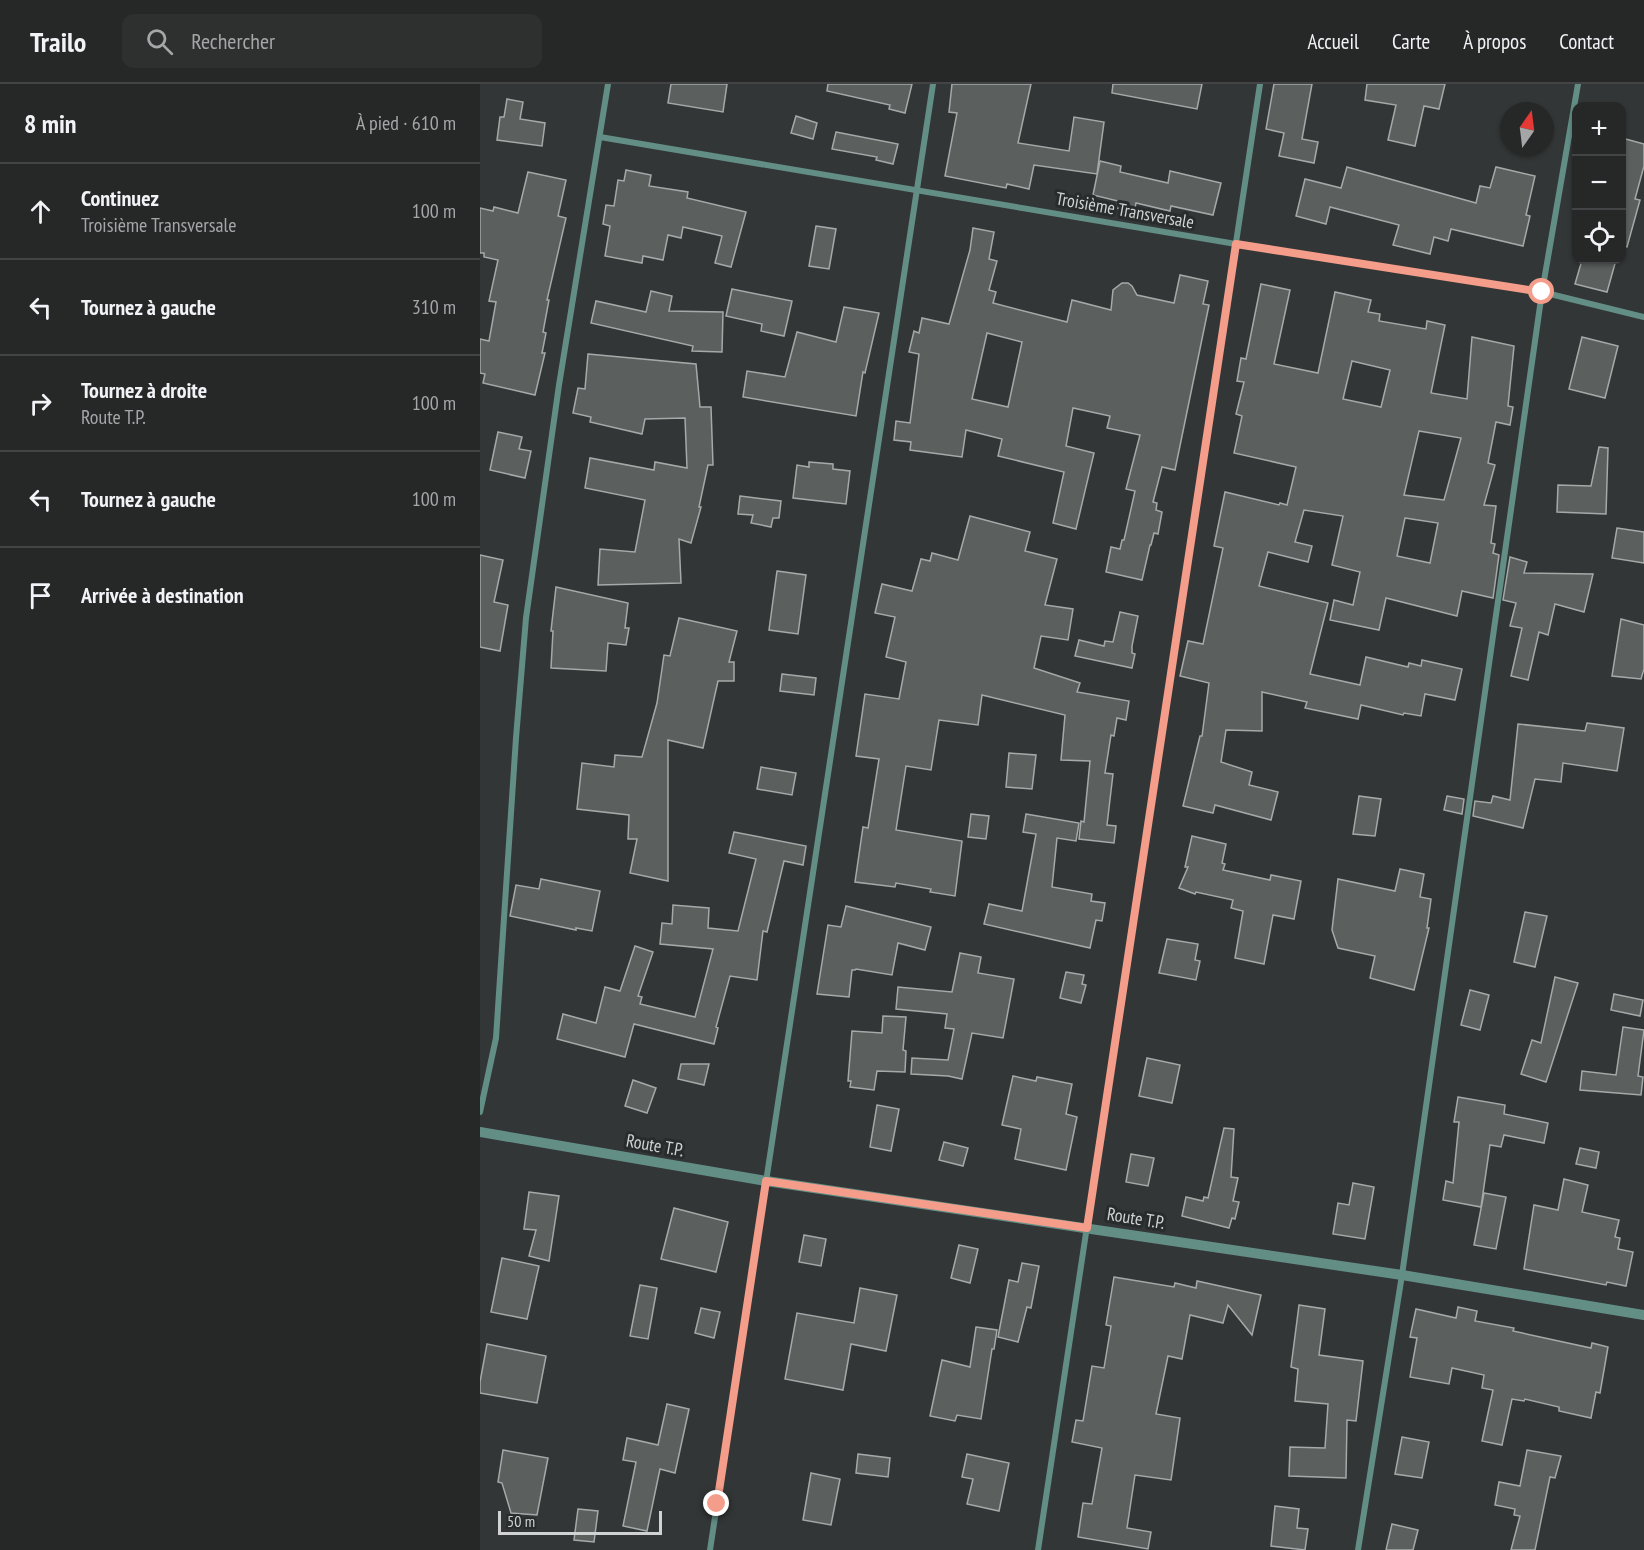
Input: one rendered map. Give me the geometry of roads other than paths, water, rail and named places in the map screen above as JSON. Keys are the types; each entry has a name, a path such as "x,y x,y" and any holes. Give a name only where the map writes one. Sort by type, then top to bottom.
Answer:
{"street":[{"path":"480,1112 496,1038 526,618 559,385 608,84"},
{"path":"710,1550 933,84"},
{"path":"1038,1550 1260,84"},
{"path":"1358,1550 1402,1275 1542,292 1578,84"},
{"name":"Troisième Transversale","path":"600,137 1236,244 1542,292 1644,317"},
{"name":"Route T.P.","path":"480,1132 766,1181 1402,1275 1644,1315"}]}
